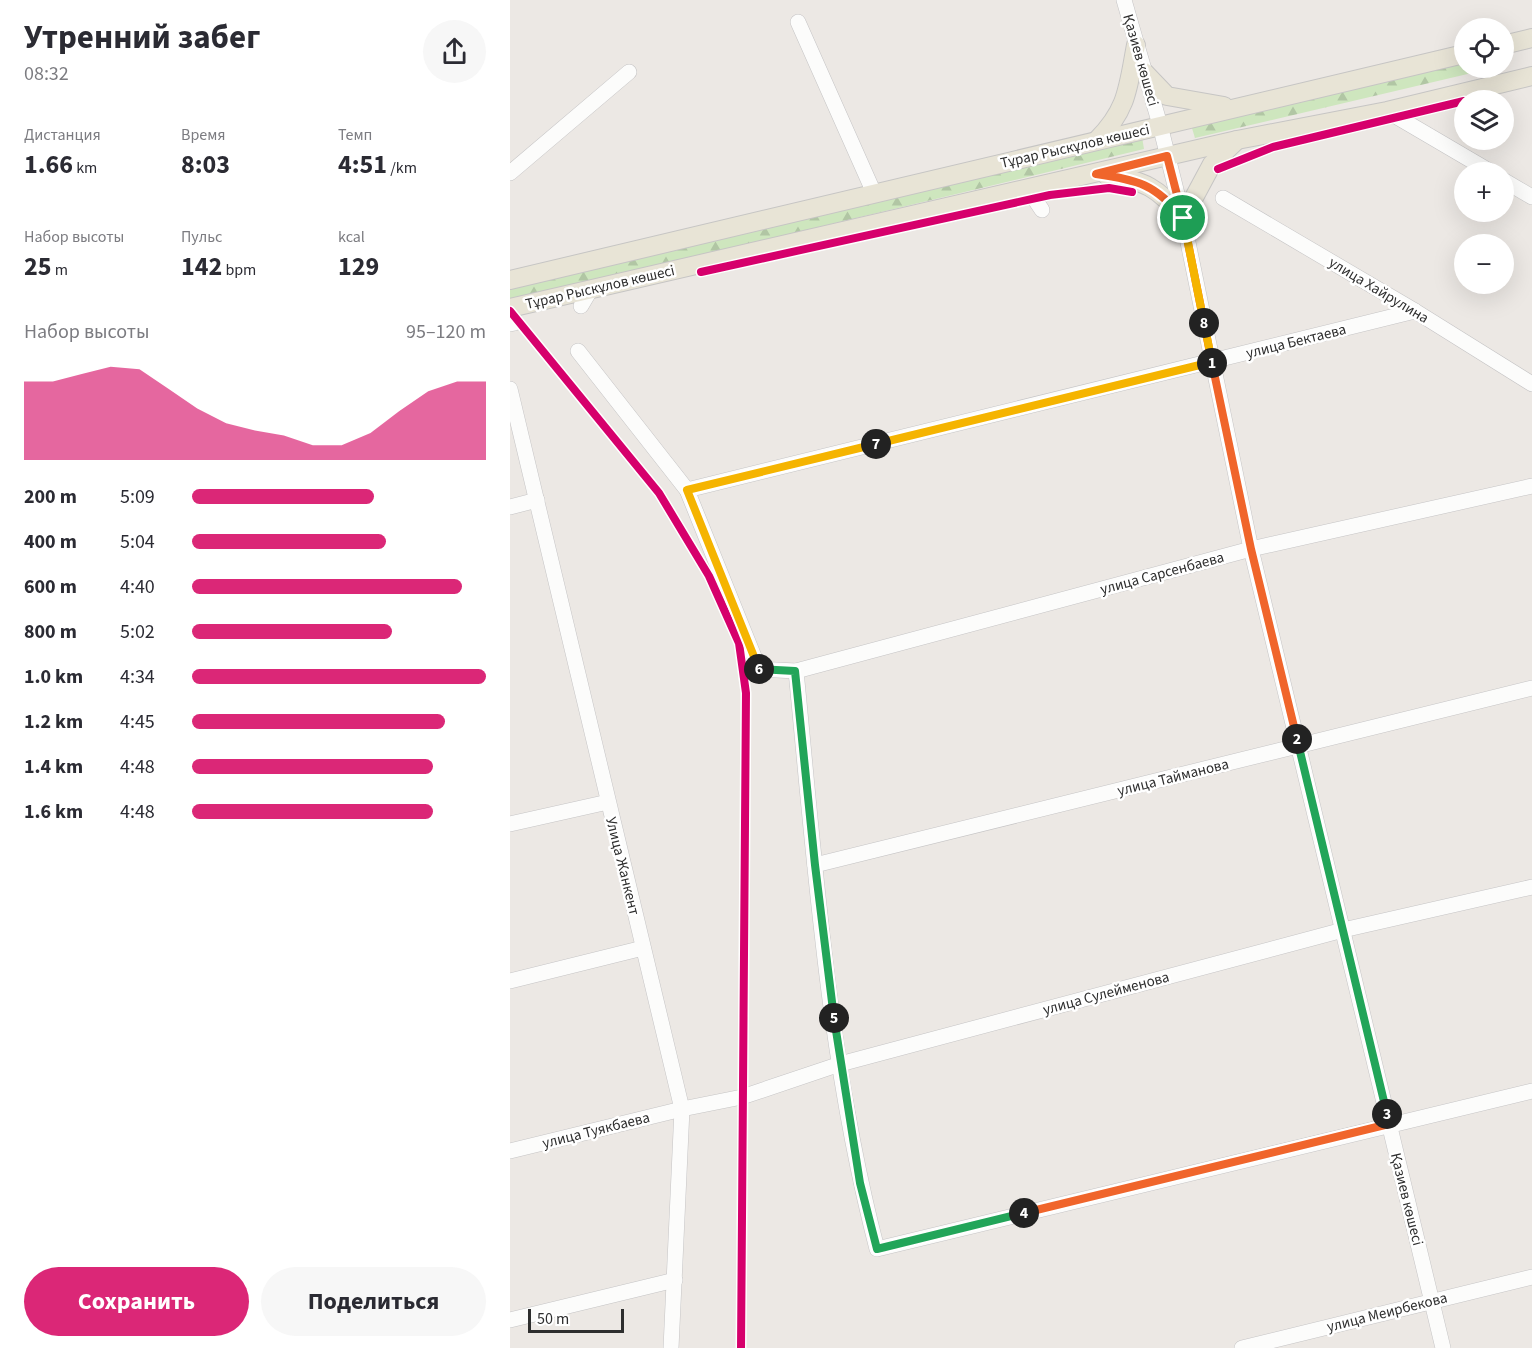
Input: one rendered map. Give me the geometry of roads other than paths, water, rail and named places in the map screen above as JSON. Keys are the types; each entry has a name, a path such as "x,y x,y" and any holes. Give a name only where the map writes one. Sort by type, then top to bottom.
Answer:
{"main road":[{"path":"1514,42 1532,38"},
{"path":"1096,140 1114,123 1124,106 1136,45"},
{"name":"Тұрар Рыскұлов көшесі","path":"510,280 1454,56"},
{"path":"1144,72 1167,96 1238,107"},
{"name":"Тұрар Рыскұлов көшесі","path":"512,318 591,289 1237,140 1387,111 1532,76"},
{"path":"1096,174 1147,184 1167,198 1183,218 1212,164 1237,140"}],"street":[{"name":"Қазиев көшесі","path":"1124,0 1160,125 1183,218 1251,549 1443,1348"},
{"path":"798,22 874,193"},
{"path":"510,173 629,72"},
{"path":"1387,111 1474,162"},
{"path":"1514,186 1532,197"},
{"path":"1028,189 1042,210"},
{"name":"улица Хайрулина","path":"1223,198 1415,311 1532,384"},
{"path":"581,306 591,289"},
{"name":"улица Бектаева","path":"687,490 1415,311"},
{"path":"578,351 687,490"},
{"name":"Улица Жанкент","path":"510,389 682,1109 671,1348"},
{"name":"улица Сарсенбаева","path":"687,490 759,669 795,671 1251,549 1532,486"},
{"path":"510,507 537,500"},
{"path":"795,671 815,865 840,1064 860,1183 877,1249 1532,1091"},
{"name":"улица Тайманова","path":"815,865 1532,688"},
{"path":"510,824 608,802"},
{"name":"улица Сулейменова","path":"682,1109 742,1097 840,1064 1343,930 1532,887"},
{"path":"510,981 643,948"},
{"name":"улица Туякбаева","path":"510,1151 682,1109"},
{"name":"улица Меирбекова","path":"1242,1348 1532,1277"},
{"path":"510,1320 675,1280"}]}
